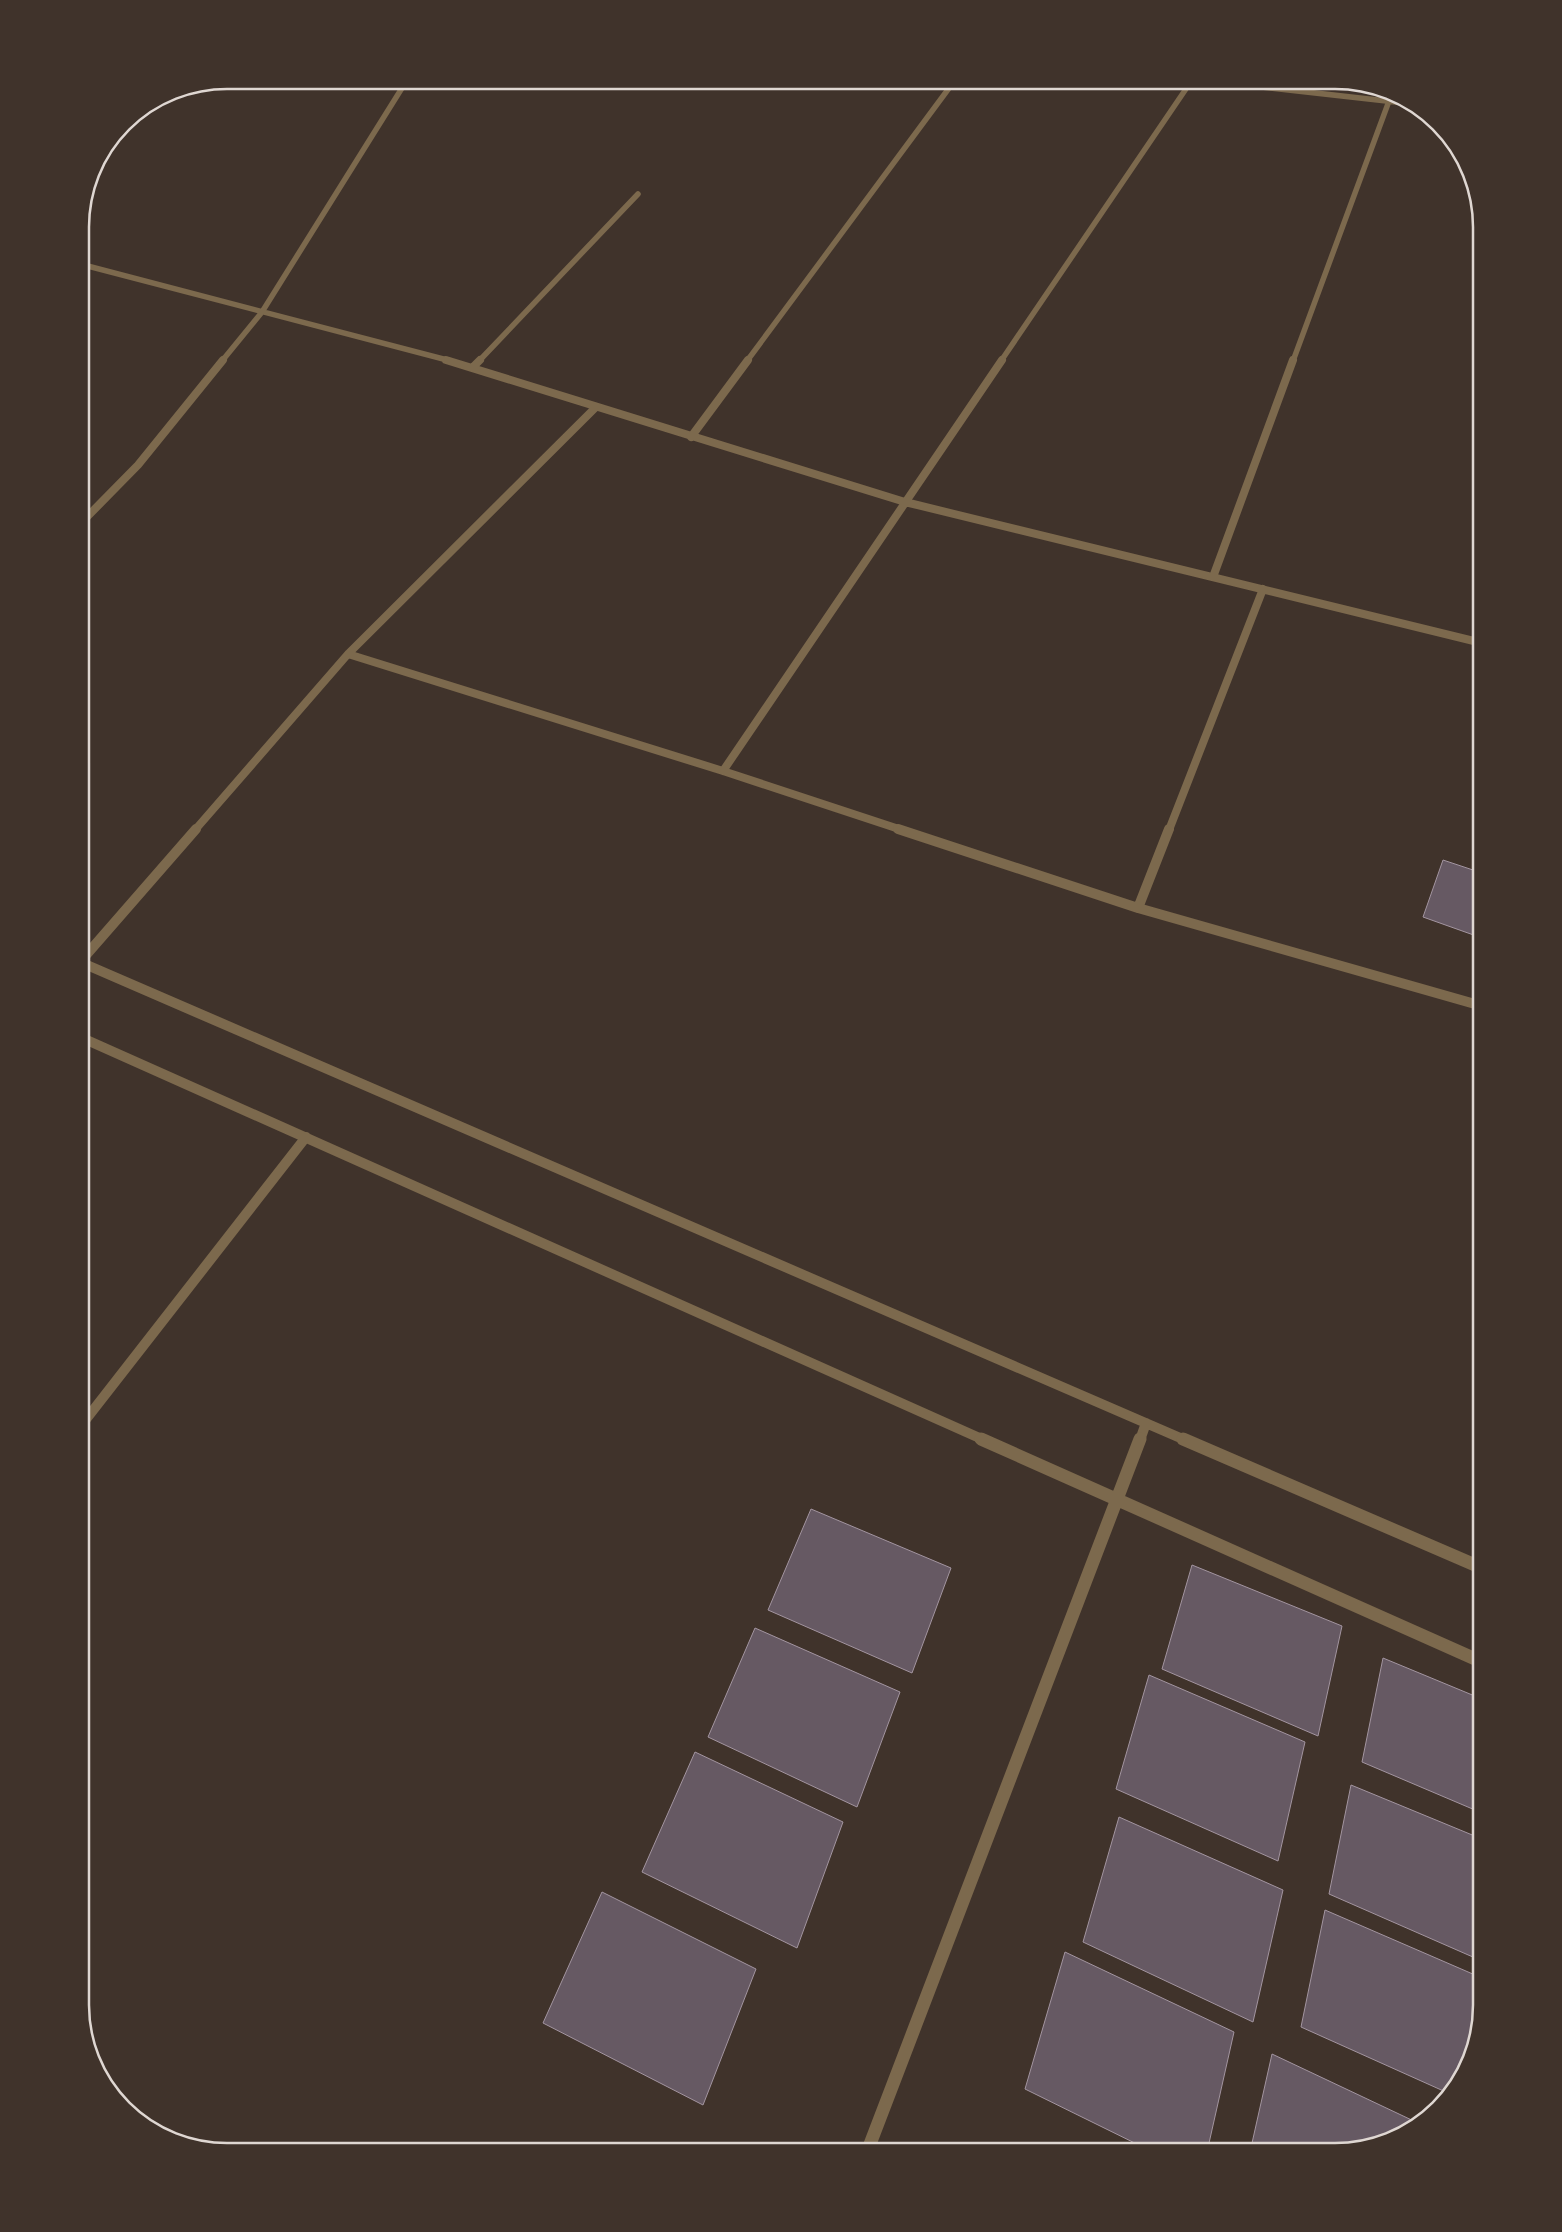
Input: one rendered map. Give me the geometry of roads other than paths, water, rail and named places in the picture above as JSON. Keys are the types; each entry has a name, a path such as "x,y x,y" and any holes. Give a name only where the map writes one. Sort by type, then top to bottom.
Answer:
{"street":[{"path":"89,515 138,466 262,312 401,89"},
{"path":"691,437 948,89"},
{"path":"723,771 1186,89"},
{"path":"1281,89 1393,102"},
{"path":"1213,577 1389,101"},
{"path":"473,366 638,194"},
{"path":"89,266 473,366 691,437 905,502 1473,642"},
{"path":"89,952 348,654 596,407"},
{"path":"1138,908 1263,589"},
{"path":"348,654 723,771 1138,908 1473,1003"},
{"path":"89,966 1473,1564"},
{"path":"89,1041 1473,1658"},
{"path":"89,1415 306,1138"},
{"path":"870,2143 1146,1422"}]}
